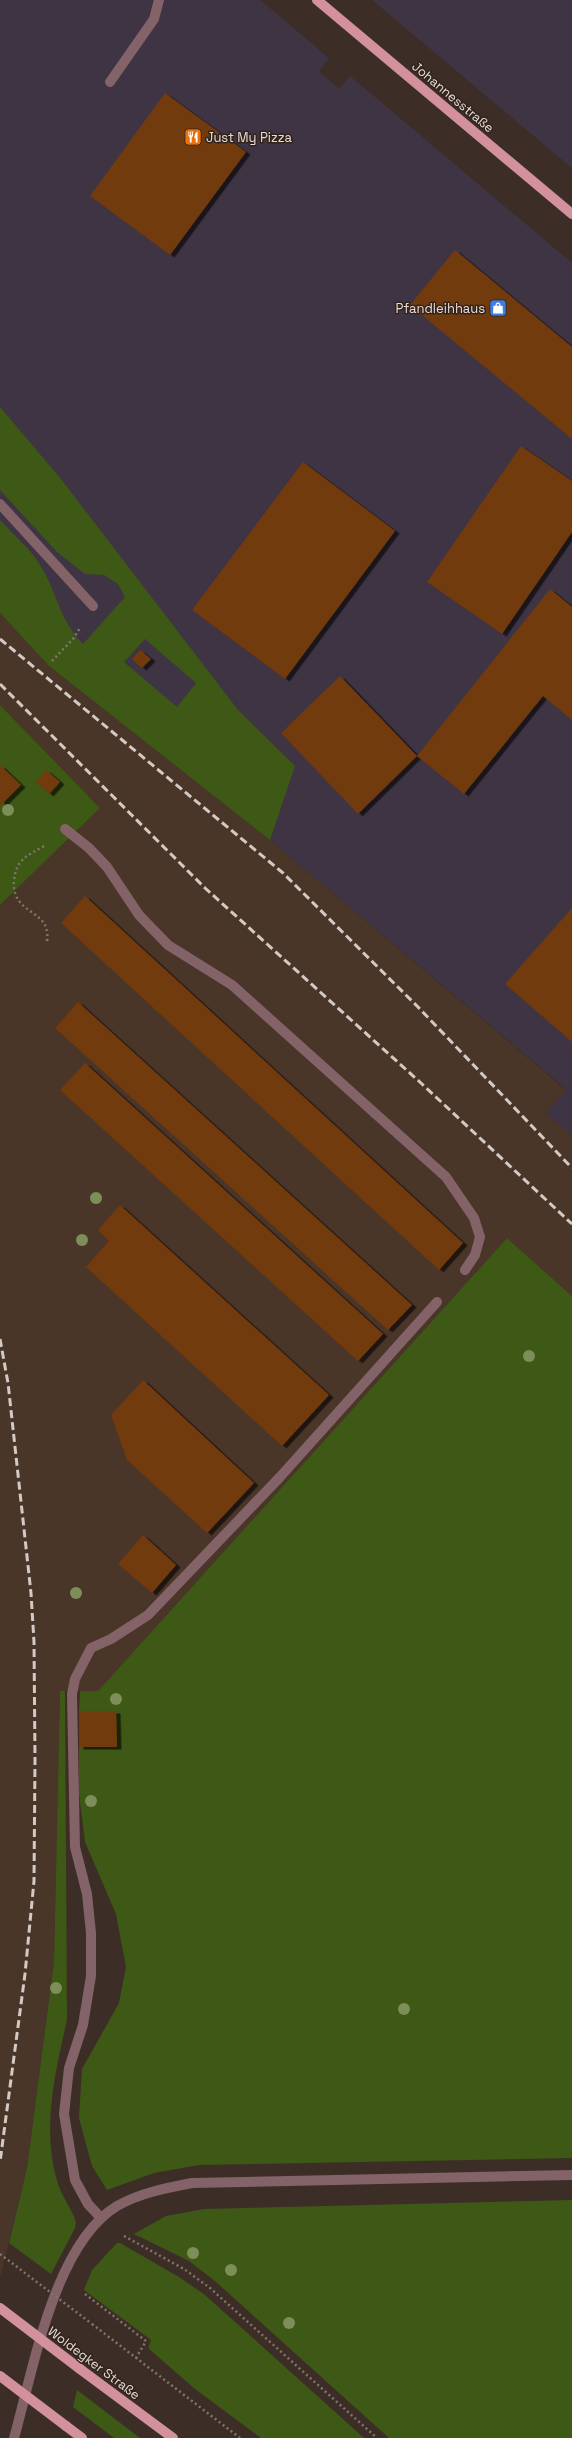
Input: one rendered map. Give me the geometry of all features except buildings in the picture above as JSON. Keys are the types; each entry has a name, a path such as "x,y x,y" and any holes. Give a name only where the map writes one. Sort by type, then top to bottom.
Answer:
{"main road":[{"name":"Johannesstraße","path":"318,0 572,214"},
{"name":"Woldegker Straße","path":"0,2308 173,2438"},
{"path":"0,2376 82,2438"}],"street":[{"path":"110,82 154,19 159,0"},
{"path":"0,504 93,606"},
{"path":"65,829 89,848 107,867 138,915 168,945 232,985 446,1177 474,1218 480,1237 475,1255 465,1270"},
{"path":"101,2218 88,2204 75,2180 64,2114 69,2068 83,2025 91,1976 92,1933 87,1894 74,1847 72,1694 75,1679 91,1648 111,1639 148,1615 280,1477 438,1302"},
{"path":"14,2438 50,2308 73,2255 101,2218 135,2197 161,2189 192,2183 572,2175"}],"path":[{"path":"52,661 73,639 93,606"},
{"path":"47,942 48,933 44,922 16,897 13,884 15,868 25,857 54,840 65,829"},
{"path":"121,2235 184,2269 210,2288 377,2438"},
{"path":"0,2254 240,2438"},
{"path":"82,2292 146,2341 136,2358"}],"shaded area":[{"path":"0,0 260,0 329,58 319,71 339,89 350,76 572,263 572,1136 546,1113 566,1089 270,840 49,666 0,613"},
{"path":"372,0 572,0 572,168"},
{"path":"0,613 49,666 270,840 566,1090 546,1113 572,1136 572,1296 507,1238 98,1691 60,1691 54,1962 27,2168 0,2278 0,905 100,808 0,705"}],"green space":[{"path":"0,407 61,479 238,710 295,766 270,840 49,666 0,613 0,520 36,559 49,581 62,613 74,634 83,644 125,597 118,584 104,575 85,574 57,552 0,490","holes":["145,639 196,683 177,707 124,662"]},
{"path":"0,705 100,808 0,905"},
{"path":"507,1238 572,1296 572,2158 199,2165 154,2173 107,2190 92,2166 79,2118 82,2069 119,2003 126,1967 116,1914 85,1842 79,1794 79,1747 116,1747 116,1711 79,1711 80,1691 98,1691"},
{"path":"60,1691 65,1691 67,2020 54,2081 50,2122 53,2164 58,2184 76,2222 75,2228 51,2274 9,2243 27,2168 54,1962"},
{"path":"572,2200 572,2438 389,2438 216,2282 189,2261 134,2234 166,2216 204,2209"},
{"path":"117,2243 120,2243 179,2277 205,2295 364,2438 261,2438 195,2389 148,2348 151,2340 84,2290 92,2270"},
{"path":"77,2390 140,2438 114,2438 73,2407"}],"railway":[{"path":"0,639 283,873 418,1007 572,1168"},
{"path":"0,684 205,888 422,1084 572,1224"},
{"path":"0,1339 8,1383 31,1593 34,1642 35,1760 34,1881 25,1974 0,2162"}],"place":[{"name":"Just My Pizza","path":"193,137"},
{"name":"Pfandleihhaus","path":"498,308"}]}
